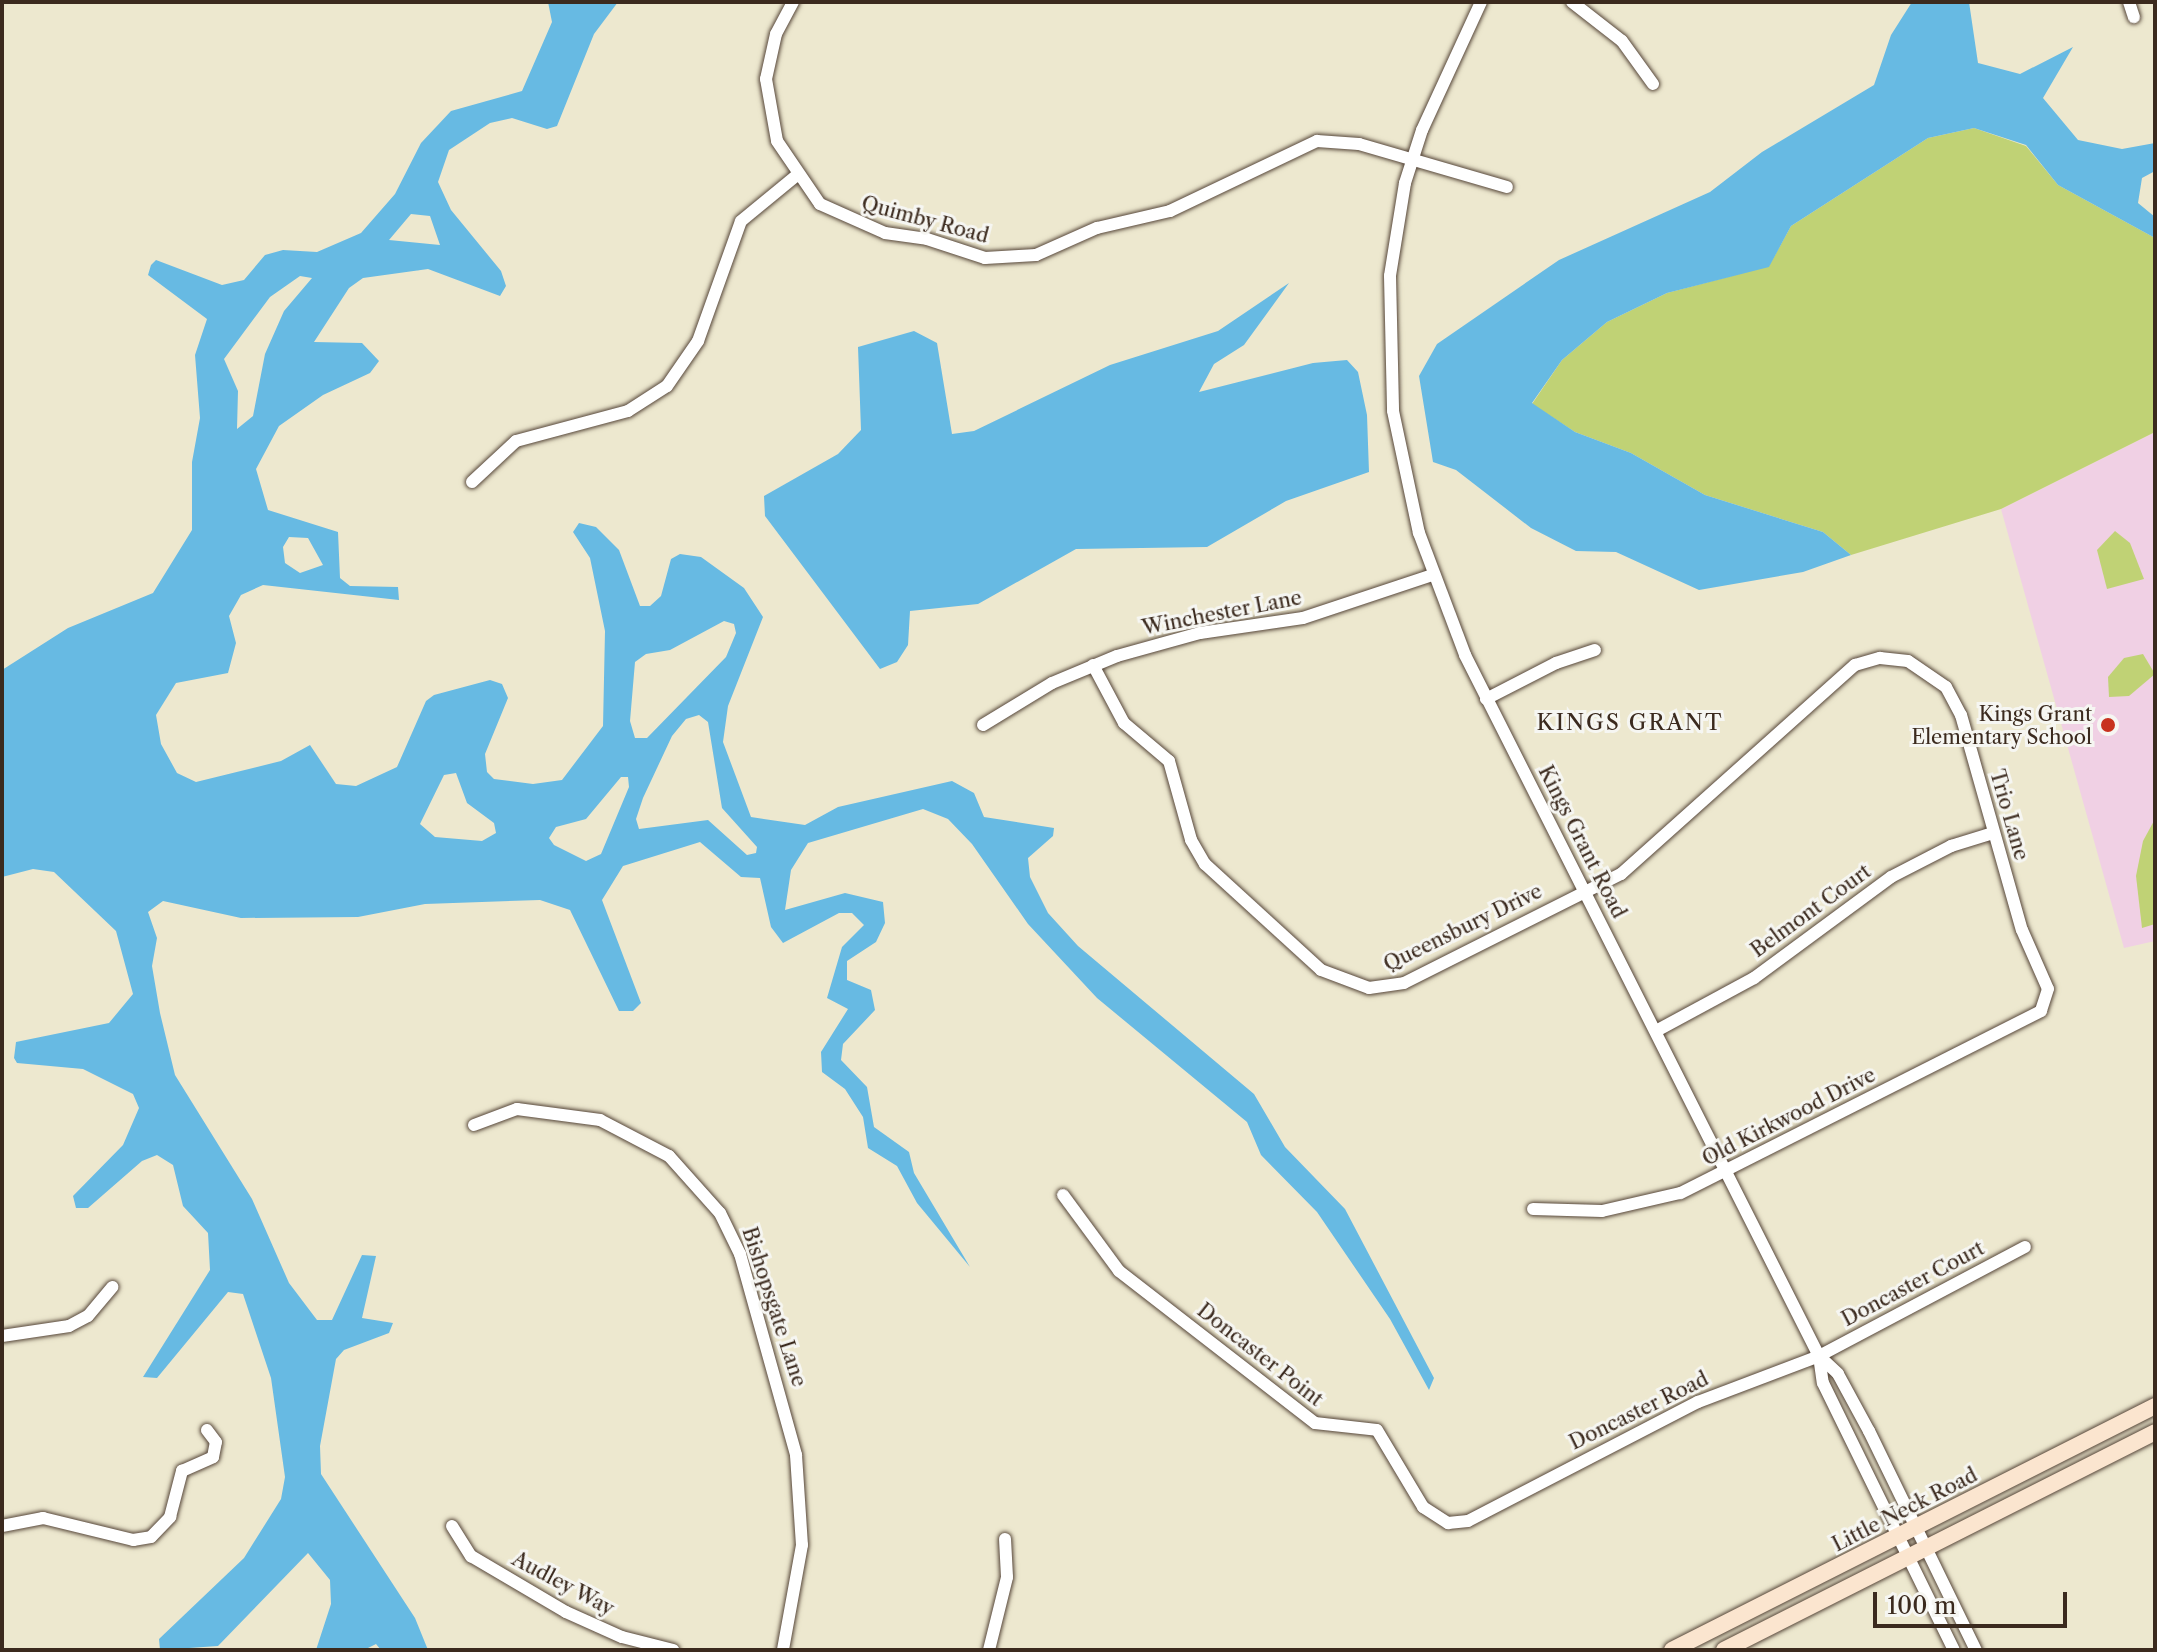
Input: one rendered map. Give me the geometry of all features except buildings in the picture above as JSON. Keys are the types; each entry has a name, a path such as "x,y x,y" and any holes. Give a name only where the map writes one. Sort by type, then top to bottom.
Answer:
{"street":[{"name":"Quimby Road","path":"793,2 769,58 766,101 777,141 796,176 820,204 853,223 1000,259 1036,255 1097,228 1170,211 1317,141 1359,144 1507,187"},
{"name":"Kings Grant Road","path":"1481,2 1441,80 1412,160 1390,276 1389,362 1396,426 1432,575 1486,699 1819,1356 1823,1383 1954,1650"},
{"path":"1572,2 1622,41 1653,84"},
{"path":"2129,2 2134,17"},
{"path":"472,482 516,441 628,411 667,386 698,341 741,221 796,176"},
{"name":"Winchester Lane","path":"983,725 1013,703 1093,665 1200,633 1303,618 1432,575"},
{"path":"1486,699 1556,663 1595,650"},
{"name":"Trio Lane","path":"1855,665 1880,658 1908,661 1946,687 1961,715 2022,930 2048,989 2046,1004"},
{"name":"Queensbury Drive","path":"1093,665 1124,723 1169,761 1182,794 1191,840 1205,864 1259,916 1337,980 1369,988 1404,983 1635,863 1855,665"},
{"name":"Belmont Court","path":"1656,1031 1754,978 1891,877 1951,846 1993,833"},
{"name":"Old Kirkwood Drive","path":"1533,1209 1630,1207 1680,1193 1939,1064 2046,1004"},
{"name":"Bishopsgate Lane","path":"474,1125 517,1109 600,1120 669,1156 720,1213 740,1254 796,1455 802,1545 783,1650"},
{"name":"Doncaster Point","path":"1063,1195 1119,1271 1315,1423 1377,1430 1423,1507 1438,1520 1460,1523 1524,1491"},
{"name":"Doncaster Court","path":"1819,1356 2025,1247"},
{"path":"2,1336 82,1321 112,1287"},
{"name":"Kings Grant Road","path":"1819,1356 1838,1374 1976,1650"},
{"name":"Doncaster Road","path":"1524,1491 1698,1402 1819,1356"},
{"name":"Little Neck Road","path":"1672,1650 2155,1406"},
{"path":"2,1526 32,1518 133,1540 151,1537 170,1517 182,1471 213,1457 216,1442 207,1430"},
{"name":"Little Neck Road","path":"1724,1650 2155,1432"},
{"name":"Audley Way","path":"452,1526 471,1556 566,1612 622,1637 673,1650"},
{"path":"989,1650 1007,1577 1005,1539"}],"shaded area":[{"name":"Kings Grant Elementary School","path":"2155,432 2155,941 2124,948 2001,509"}],"green space":[{"path":"1974,128 2026,146 2058,185 2155,238 2155,432 2001,509 1851,555 1823,532 1705,495 1631,453 1575,432 1532,404 1562,360 1607,322 1667,293 1769,266 1791,226 1928,138"},
{"path":"2115,531 2130,543 2144,579 2107,589 2097,550"},
{"path":"2143,654 2155,674 2129,696 2109,697 2108,677 2124,658"},
{"path":"2155,819 2155,924 2142,928 2136,876 2143,841"}],"water":[{"path":"548,2 618,2 594,34 557,126 547,129 512,118 490,123 449,150 438,182 451,210 501,271 506,286 500,296 428,269 363,278 349,288 314,342 362,343 379,361 370,373 323,395 279,426 256,469 268,510 338,532 340,578 350,586 398,587 399,600 263,585 241,595 229,616 236,643 228,673 176,683 156,715 161,744 177,773 196,782 281,761 310,745 336,784 356,786 397,767 426,701 434,695 490,680 502,684 508,698 485,754 487,772 494,779 533,784 562,780 603,726 605,631 590,558 573,532 579,523 596,527 619,550 640,606 650,606 661,596 671,559 680,554 701,557 744,588 763,617 728,706 723,742 751,817 805,825 838,807 952,781 974,793 984,817 1054,828 1053,836 1028,858 1030,877 1048,913 1078,946 1254,1094 1285,1147 1345,1209 1434,1378 1429,1390 1390,1319 1317,1212 1261,1155 1247,1122 1097,998 1028,924 972,844 948,819 923,809 808,843 791,870 785,910 845,893 883,902 885,923 876,942 847,961 847,980 871,990 875,1010 843,1044 841,1060 867,1087 874,1127 909,1152 914,1173 970,1267 917,1203 897,1166 868,1148 863,1117 845,1089 822,1072 821,1052 848,1009 827,998 842,947 864,925 852,913 839,913 783,943 771,927 760,878 741,877 700,842 623,866 602,900 641,1003 633,1011 619,1011 570,910 540,900 425,904 358,917 241,918 163,901 148,912 157,938 152,966 175,1075 252,1199 289,1283 317,1320 332,1320 362,1255 376,1256 362,1318 393,1323 389,1333 344,1350 336,1359 320,1446 321,1474 415,1618 428,1650 381,1650 376,1644 364,1650 316,1650 331,1604 330,1580 308,1553 218,1646 160,1650 159,1639 244,1558 281,1499 285,1477 271,1378 243,1294 228,1292 157,1378 143,1377 210,1270 208,1233 183,1206 173,1165 157,1155 142,1161 88,1208 76,1208 73,1196 123,1145 139,1108 133,1094 83,1069 17,1063 14,1058 16,1042 109,1023 133,994 116,931 54,872 33,869 2,877 2,670 68,628 153,593 192,530 192,462 200,418 195,355 207,319 148,275 151,265 156,260 222,285 244,280 265,255 283,250 317,252 361,233 395,194 421,143 451,111 522,91 552,22","holes":["411,214 430,216 440,245 389,240","300,276 312,278 284,311 265,354 253,416 237,429 238,391 224,359 270,297","289,537 308,538 323,565 300,573 285,563 283,547","724,621 734,624 736,633 726,657 647,738 635,738 630,721 635,662 646,654 670,650","699,715 708,722 722,808 757,847 756,853 747,855 708,820 639,829 636,819 643,798 672,736 686,719","456,773 467,803 494,823 496,833 482,841 435,837 420,824 444,775","621,777 628,777 629,787 601,854 586,861 554,845 549,838 556,827 586,819"]},
{"path":"1912,2 1969,2 1978,63 2020,74 2073,47 2043,98 2078,140 2122,149 2155,143 2155,171 2142,178 2138,203 2155,217 2155,238 2058,185 2026,145 1974,128 1928,138 1791,226 1769,267 1667,293 1607,322 1562,360 1532,403 1575,432 1631,453 1705,495 1823,532 1851,555 1803,572 1699,590 1616,552 1576,551 1531,528 1456,470 1433,462 1419,376 1437,344 1559,260 1710,192 1762,152 1874,85 1891,35"},
{"path":"1289,283 1244,345 1214,364 1199,392 1313,363 1347,360 1358,372 1367,415 1369,472 1286,501 1207,547 1076,549 978,604 910,611 908,645 897,662 880,669 765,516 764,496 838,454 861,430 858,347 914,331 937,343 952,434 974,431 1110,365 1218,331"}],"place":[{"name":"Kings Grant Elementary School","path":"2108,725"}],"district":[{"name":"KINGS GRANT","path":"1630,723"}]}
